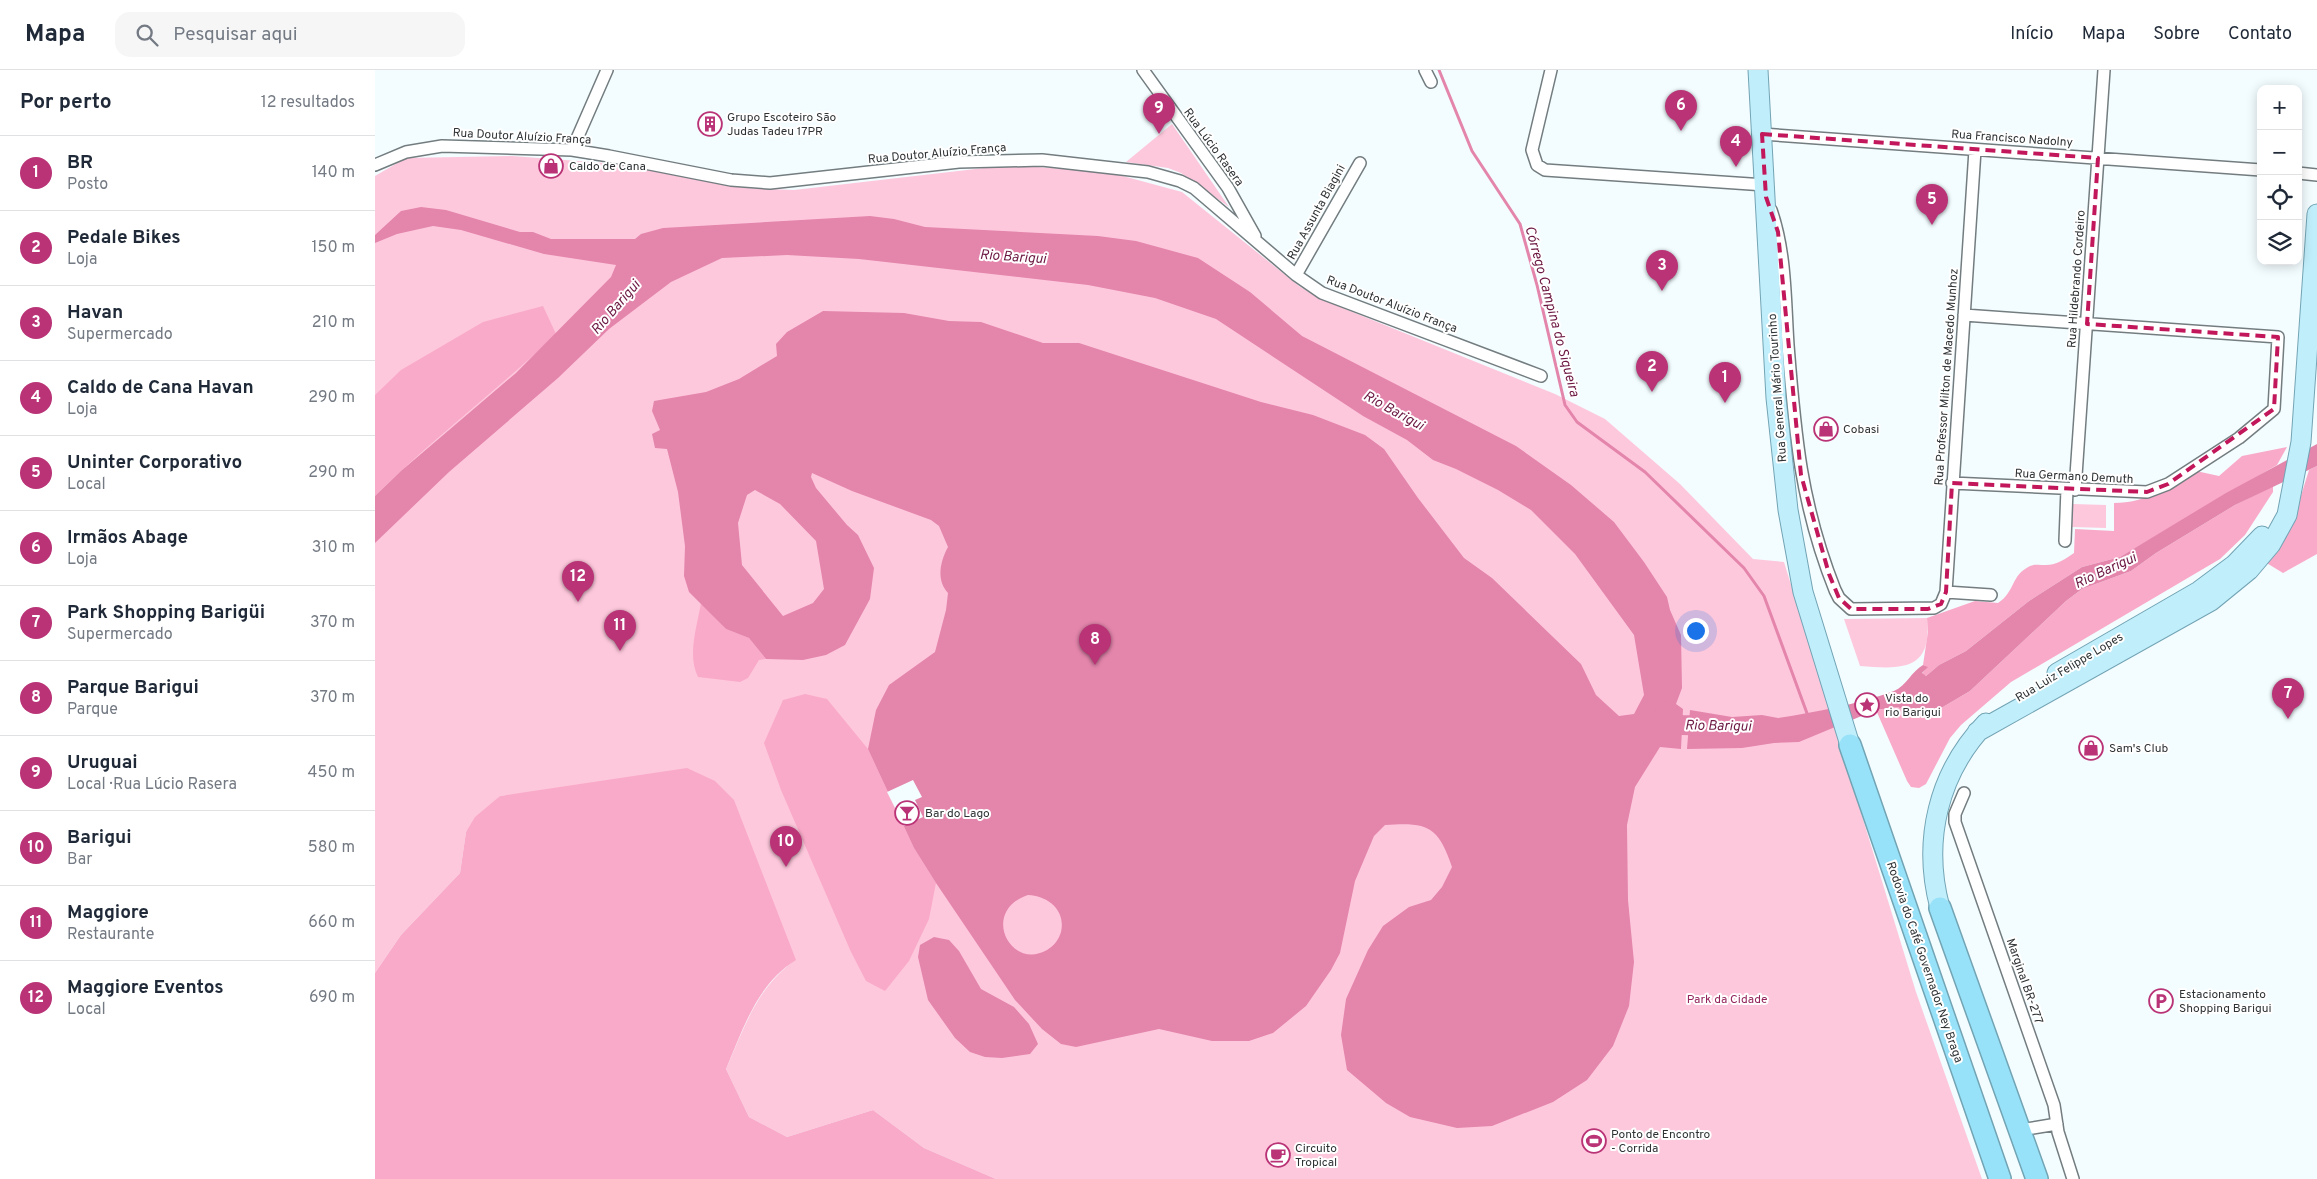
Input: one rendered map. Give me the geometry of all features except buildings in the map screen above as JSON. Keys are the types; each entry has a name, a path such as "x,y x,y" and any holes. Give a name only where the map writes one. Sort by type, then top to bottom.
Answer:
{"highway":[{"name":"Rodovia do Café Governador Ney Braga","path":"1850,746 2000,1179"},
{"path":"1940,908 2037,1179"}],"main road":[{"name":"Rua General Mário Tourinho","path":"1758,70 1779,437 1788,510 1803,592 1850,746"},
{"name":"Rua Luiz Felippe Lopes","path":"1940,908 1931,860 1935,818 1951,771 1977,732 2003,707 2031,688 2183,601 2234,565 2261,538 2295,479 2303,423 2317,214"}],"street":[{"path":"572,150 607,70"},
{"name":"Rua Lúcio Rasera","path":"1143,70 1228,188 1258,242"},
{"path":"1425,70 1431,82"},
{"path":"1551,70 1532,150 1537,165 1553,172 1766,191"},
{"name":"Rua Hildebrando Cordeiro","path":"2065,541 2087,324 2104,70"},
{"name":"Rua Francisco Nadolny","path":"1762,134 2257,170"},
{"name":"Rua Doutor Aluízio França","path":"375,165 406,152 442,146 572,150 731,180 770,183 988,160 1043,160 1113,167 1166,176 1187,184 1207,198 1296,275 1317,290 1335,299 1541,376"},
{"name":"Rua Professor Milton de Macedo Munhoz","path":"1766,191 1780,240 1794,420 1801,475 1815,534 1835,590 1839,598 1851,609 1928,609 1941,604 1947,592 1952,483 1975,150"},
{"name":"Rua Assunta Biagini","path":"1296,275 1360,163"},
{"path":"2302,173 2317,175"},
{"path":"1964,315 2087,324"},
{"name":"Rua Germano Demuth","path":"1952,483 2130,493 2159,489 2239,438 2274,409 2277,337 2087,324"},
{"path":"1947,592 1991,595"},
{"name":"Marginal BR-277","path":"1964,793 1955,814 1955,822 2054,1104 2057,1124 2073,1179"},
{"path":"2020,1130 2057,1124"}],"highlighted area":[{"path":"1762,134 2098,158 2087,324 2278,337 2274,409 2168,484 2147,492 1952,483 1946,592 1941,604 1928,609 1851,609 1839,598 1829,574 1801,475 1778,232 1766,197"}],"green space":[{"path":"1172,124 1229,207 1181,173 1168,168 1126,162"},
{"name":"Park da Cidade","path":"512,156 618,164 745,188 794,190 1010,165 1108,172 1182,192 1299,286 1318,298 1555,394 1605,419 1680,484 1753,559 1784,562 1916,992 1982,1179 996,1179 924,1148 873,1110 787,1137 749,1117 726,1069 746,1023 761,996 770,983 795,960 564,788 500,796 466,832 460,873 401,935 375,973 375,176 406,158"},
{"path":"2073,504 2106,505 2106,528 2072,527"},
{"path":"1927,618 1925,649 1919,658 1911,663 1888,667 1860,666 1844,619"}],"shaded area":[{"path":"543,306 556,334 375,496 375,395 401,370 483,322"},
{"path":"2287,447 2277,465 2120,557 2082,567 2029,601 1966,651 1939,665 1926,676 1922,674 1927,667 1923,665 1928,632 1927,618 1975,601 1998,603 2008,594 2019,574 2024,570 2032,565 2057,563 2074,553 2075,529 2114,531 2114,503 2147,497 2196,471 2219,476 2242,456"},
{"path":"2317,466 2317,554 2283,573 2265,562 2295,515 2309,470"},
{"path":"2273,486 2273,492 2245,535 2220,559 2011,682 1961,725 1950,738 1926,784 1919,788 1911,787 1876,710 1898,707 1907,712 1931,714 1970,691 2066,601 2082,589 2131,571 2156,553 2235,505"},
{"path":"701,603 726,629 749,638 766,659 759,660 748,678 740,682 698,677 693,660 693,650"},
{"path":"805,694 827,699 868,749 914,848 936,883 929,919 909,961 885,991 866,981 851,952 781,790 764,743 783,700"},
{"path":"687,768 715,781 734,800 796,960 782,970 761,994 745,1023 726,1069 749,1117 787,1137 873,1110 924,1148 996,1179 375,1179 375,973 401,935 460,873 466,832 475,817 500,796"}],"water":[{"path":"421,207 446,210 520,232 533,232 551,239 635,239 641,234 663,228 870,216 894,219 925,227 1098,236 1136,241 1198,258 1250,292 1302,336 1516,446 1571,485 1614,522 1667,597 1670,610 1681,635 1682,688 1676,704 1683,709 1681,749 1660,747 1635,787 1627,825 1628,900 1634,962 1629,1006 1613,1046 1587,1080 1553,1102 1492,1126 1457,1128 1410,1117 1386,1103 1347,1070 1341,1035 1346,999 1368,950 1383,926 1409,907 1431,900 1442,887 1452,867 1442,843 1436,835 1421,826 1400,824 1385,825 1374,836 1355,881 1340,953 1331,970 1306,1006 1273,1033 1249,1041 1212,1041 1159,1029 1076,1047 1061,1044 1042,1029 1015,1000 936,883 914,848 868,749 876,710 889,685 935,652 946,610 948,593 942,582 941,565 948,547 939,526 931,520 852,491 812,473 811,477 816,488 847,525 858,535 874,568 870,599 845,645 826,655 803,660 766,659 749,638 726,629 689,592 684,576 685,546 678,492 667,449 655,448 652,434 660,430 652,411 654,401 706,392 739,379 777,356 776,344 787,332 823,311 904,313 949,321 981,322 1043,343 1079,343 1261,402 1313,415 1365,435 1384,449 1418,498 1464,558 1492,578 1581,664 1596,695 1619,716 1634,714 1644,695 1634,635 1575,554 1531,510 1498,490 1433,460 1407,440 1363,416 1216,319 1155,298 1088,285 859,259 787,255 722,258 671,282 609,329 558,378 449,472 375,543 375,496 401,471 516,373 611,277 616,265 544,254 461,230 433,226 397,234 375,243 375,235 401,211","holes":["755,490 780,504 816,541 824,589 813,603 783,616 742,565 738,523 747,495","1028,895 1049,901 1058,911 1062,924 1058,940 1047,950 1034,954 1022,953 1012,946 1006,936 1003,925 1006,913 1014,903"]},
{"path":"2317,444 2317,466 2235,505 2156,553 2131,571 2082,589 2066,601 1970,691 1931,714 1921,715 1907,712 1898,707 1876,710 1799,742 1774,743 1742,748 1687,749 1690,710 1732,717 1762,715 1778,718 1837,707 1894,691 1902,686 1923,665 1928,667 1922,673 1926,676 1939,665 1966,651 2029,601 2082,567 2120,557 2226,493"},
{"path":"934,937 949,940 959,951 981,989 1014,1007 1029,1024 1038,1044 1030,1054 1002,1058 985,1057 970,1052 955,1038 928,1000 918,957 920,945"}],"pier":[{"path":"913,780 922,797 915,800 923,817 904,826 887,792"}],"waterway":[{"name":"Córrego Campina do Siqueira","path":"1439,70 1472,151 1520,224 1537,285 1565,405 1577,422 1645,472 1744,568 1764,596 1808,716"},
{"name":"Rio Barigui","path":"1665,711 1666,722 1682,725 1716,726"}],"place":[{"name":"Grupo Escoteiro São Judas Tadeu 17PR","path":"710,124"},
{"name":"Irmãos Abage","path":"1681,131"},
{"name":"Uruguai","path":"1159,134"},
{"name":"Caldo de Cana","path":"551,166"},
{"name":"Caldo de Cana Havan","path":"1736,167"},
{"name":"Uninter Corporativo","path":"1932,225"},
{"name":"Havan","path":"1662,291"},
{"name":"Pedale Bikes","path":"1652,392"},
{"name":"BR","path":"1725,403"},
{"name":"Cobasi","path":"1826,429"},
{"name":"Maggiore Eventos","path":"578,602"},
{"name":"Maggiore","path":"620,651"},
{"name":"Parque Barigui","path":"1095,665"},
{"name":"Vista do rio Barigui","path":"1867,705"},
{"name":"Park Shopping Barigüi","path":"2288,719"},
{"name":"Sam's Club","path":"2091,748"},
{"name":"Bar do Lago","path":"907,813"},
{"name":"Barigui","path":"786,867"},
{"name":"Estacionamento Shopping Barigui","path":"2161,1001"},
{"name":"Ponto de Encontro - Corrida","path":"1594,1141"},
{"name":"Circuito Tropical","path":"1278,1155"}]}
